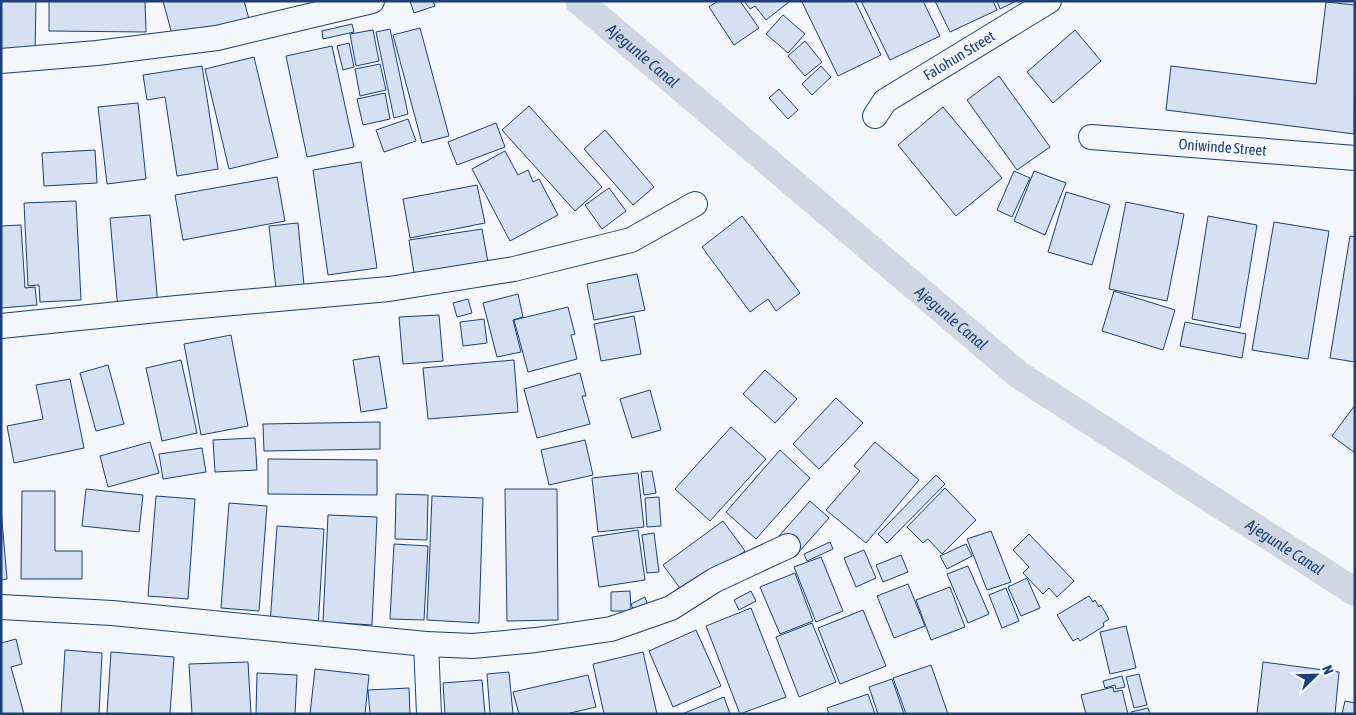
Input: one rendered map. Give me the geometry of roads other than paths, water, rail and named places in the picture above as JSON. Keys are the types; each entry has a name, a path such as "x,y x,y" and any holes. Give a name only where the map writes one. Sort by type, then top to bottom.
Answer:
{"street":[{"path":"1,60 97,53 217,38 372,1"},
{"name":"Falohun Street","path":"875,116 885,101 1049,1"},
{"name":"Oniwinde Street","path":"1091,137 1355,158"},
{"path":"1,326 389,289 514,270 631,240 695,204"},
{"path":"1,607 112,613 426,644 473,646 536,640 612,629 671,608 715,580 788,546"},
{"path":"426,644 428,714"}],"waterway":[{"name":"Ajegunle Canal","path":"579,1 1019,375 1355,592"}]}
